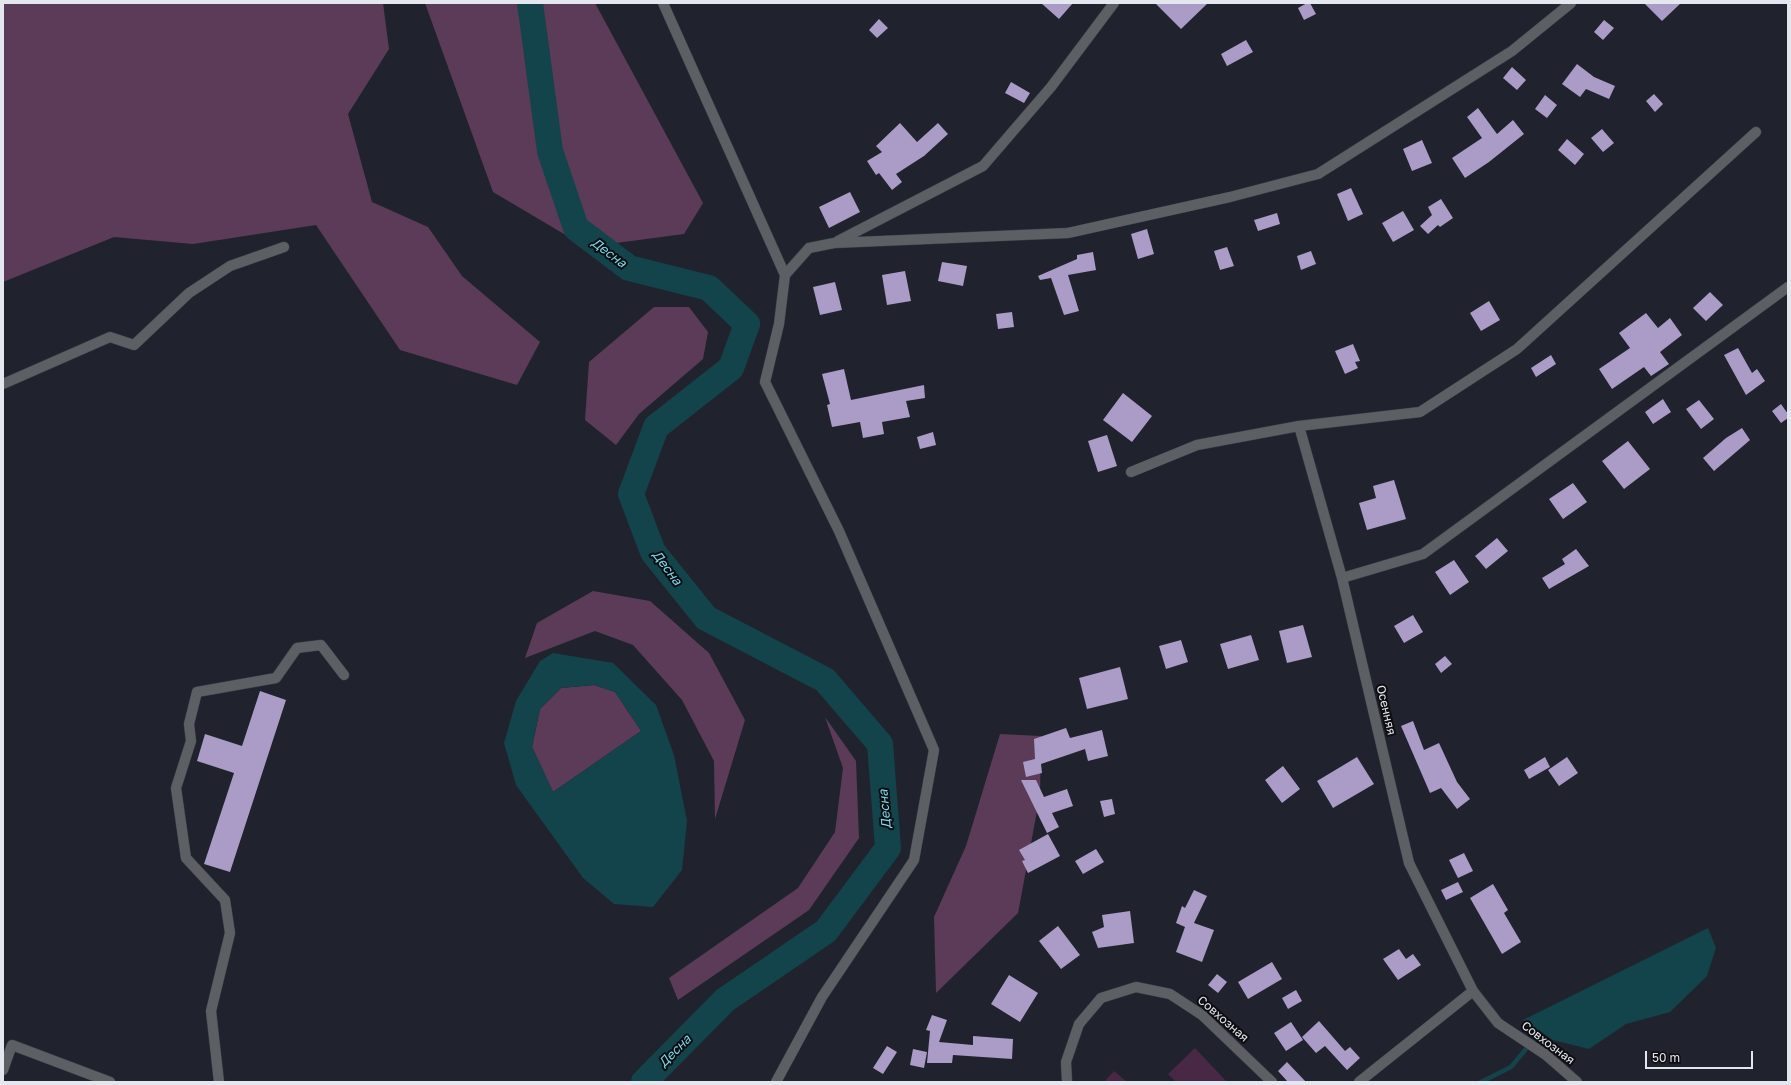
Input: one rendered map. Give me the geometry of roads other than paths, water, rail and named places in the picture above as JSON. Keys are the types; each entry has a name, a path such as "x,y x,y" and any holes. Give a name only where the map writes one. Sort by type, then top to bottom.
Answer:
{"street":[{"path":"663,3 785,275 779,324 765,382 839,531 934,750 914,860 822,997 776,1082"},
{"path":"834,243 983,166 1051,87 1114,3"},
{"path":"785,275 809,248 834,243 1068,233 1230,197 1318,174 1512,51 1570,3"},
{"path":"1131,472 1196,446 1299,426 1420,412 1517,349 1756,132"},
{"path":"3,384 110,337 134,345 189,293 230,266 284,247"},
{"path":"1342,578 1423,554 1788,287"},
{"name":"Осенняя","path":"1299,426 1342,578 1409,864 1473,991"},
{"path":"219,1082 211,1011 230,933 225,900 186,858 176,788 191,741 188,724 197,692 276,678 297,648 321,645 344,675"},
{"name":"Совхозная","path":"1067,1082 1066,1062 1079,1024 1101,998 1136,987 1170,994 1202,1015 1272,1082"},
{"path":"1359,1082 1473,991"},
{"name":"Совхозная","path":"1473,991 1498,1023 1546,1055 1577,1082"},
{"path":"3,1070 12,1045 110,1082"}],"water":[{"path":"553,653 613,663 656,705 674,755 687,821 682,870 653,907 614,904 583,878 516,785 504,743 516,701 540,661","holes":["594,685 615,692 641,731 553,792 532,747 540,709 561,688"]},
{"path":"1708,928 1716,948 1707,976 1670,1012 1626,1024 1589,1049 1553,1040 1523,1020"}],"waterway":[{"name":"Десна","path":"530,3 550,151 576,228 629,268 709,288 747,324 731,368 656,427 631,494 653,552 706,618 825,680 880,744 888,848 826,931 725,1000 644,1082"},
{"path":"1481,1082 1511,1067 1540,1032"}]}
